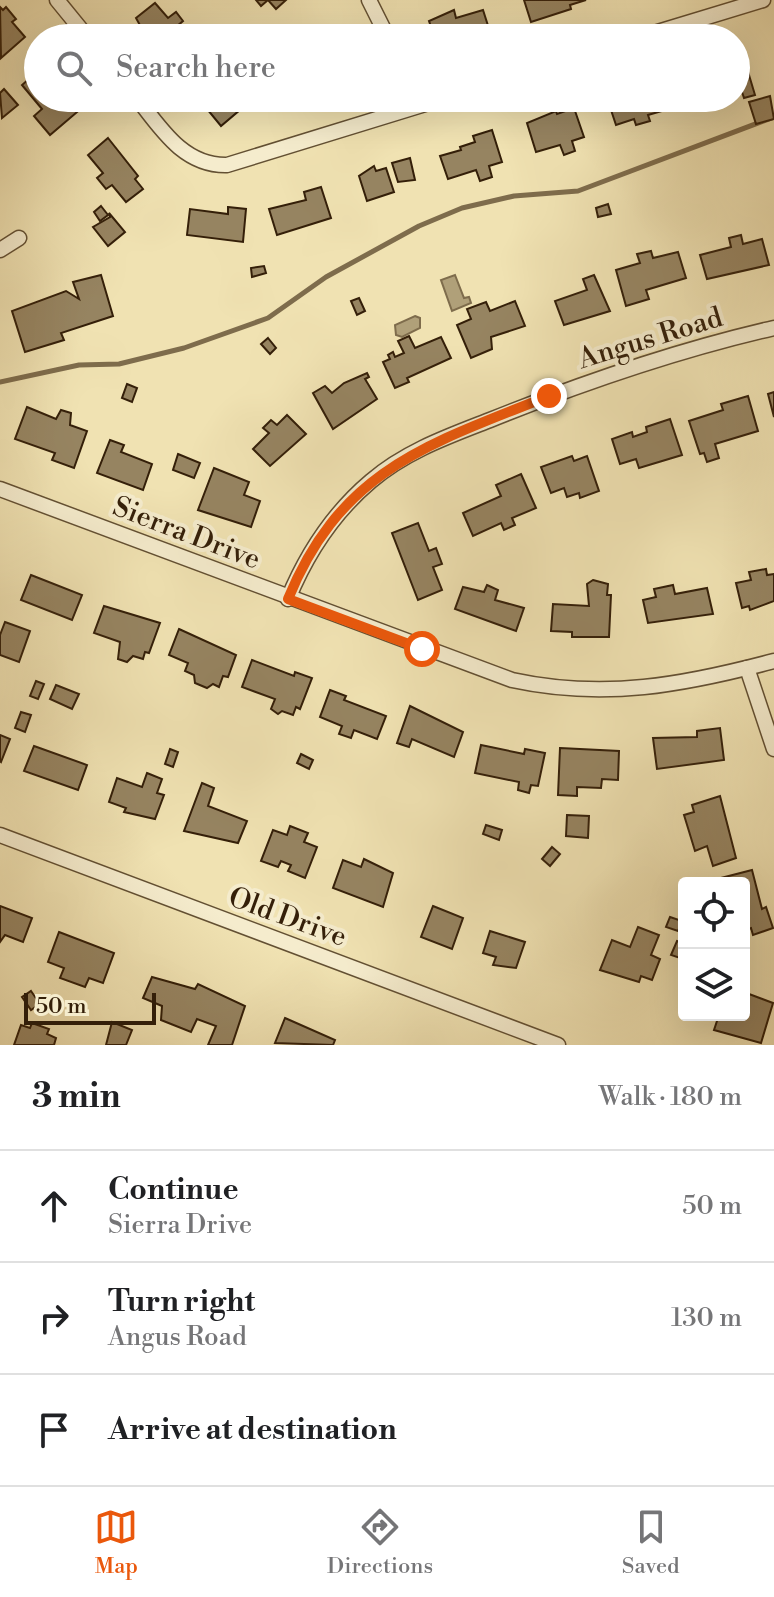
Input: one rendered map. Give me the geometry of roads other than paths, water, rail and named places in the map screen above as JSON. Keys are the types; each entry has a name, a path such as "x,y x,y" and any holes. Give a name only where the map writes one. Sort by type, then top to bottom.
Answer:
{"street":[{"path":"57,0 77,24"},
{"path":"369,0 381,24"},
{"path":"684,24 763,0"},
{"path":"149,112 187,155 211,165 227,165 383,112"},
{"path":"0,250 19,238"},
{"name":"Angus Road","path":"288,599 312,551 334,518 372,480 404,457 549,396 774,328"},
{"name":"Sierra Drive","path":"0,489 288,599 491,673 532,684 634,690 774,661"},
{"path":"747,668 774,749"},
{"name":"Old Drive","path":"0,835 558,1045"}],"waterway":[{"path":"0,382 79,365 119,364 184,348 268,318 326,277 419,226 462,208 514,196 578,191 774,117"}]}
